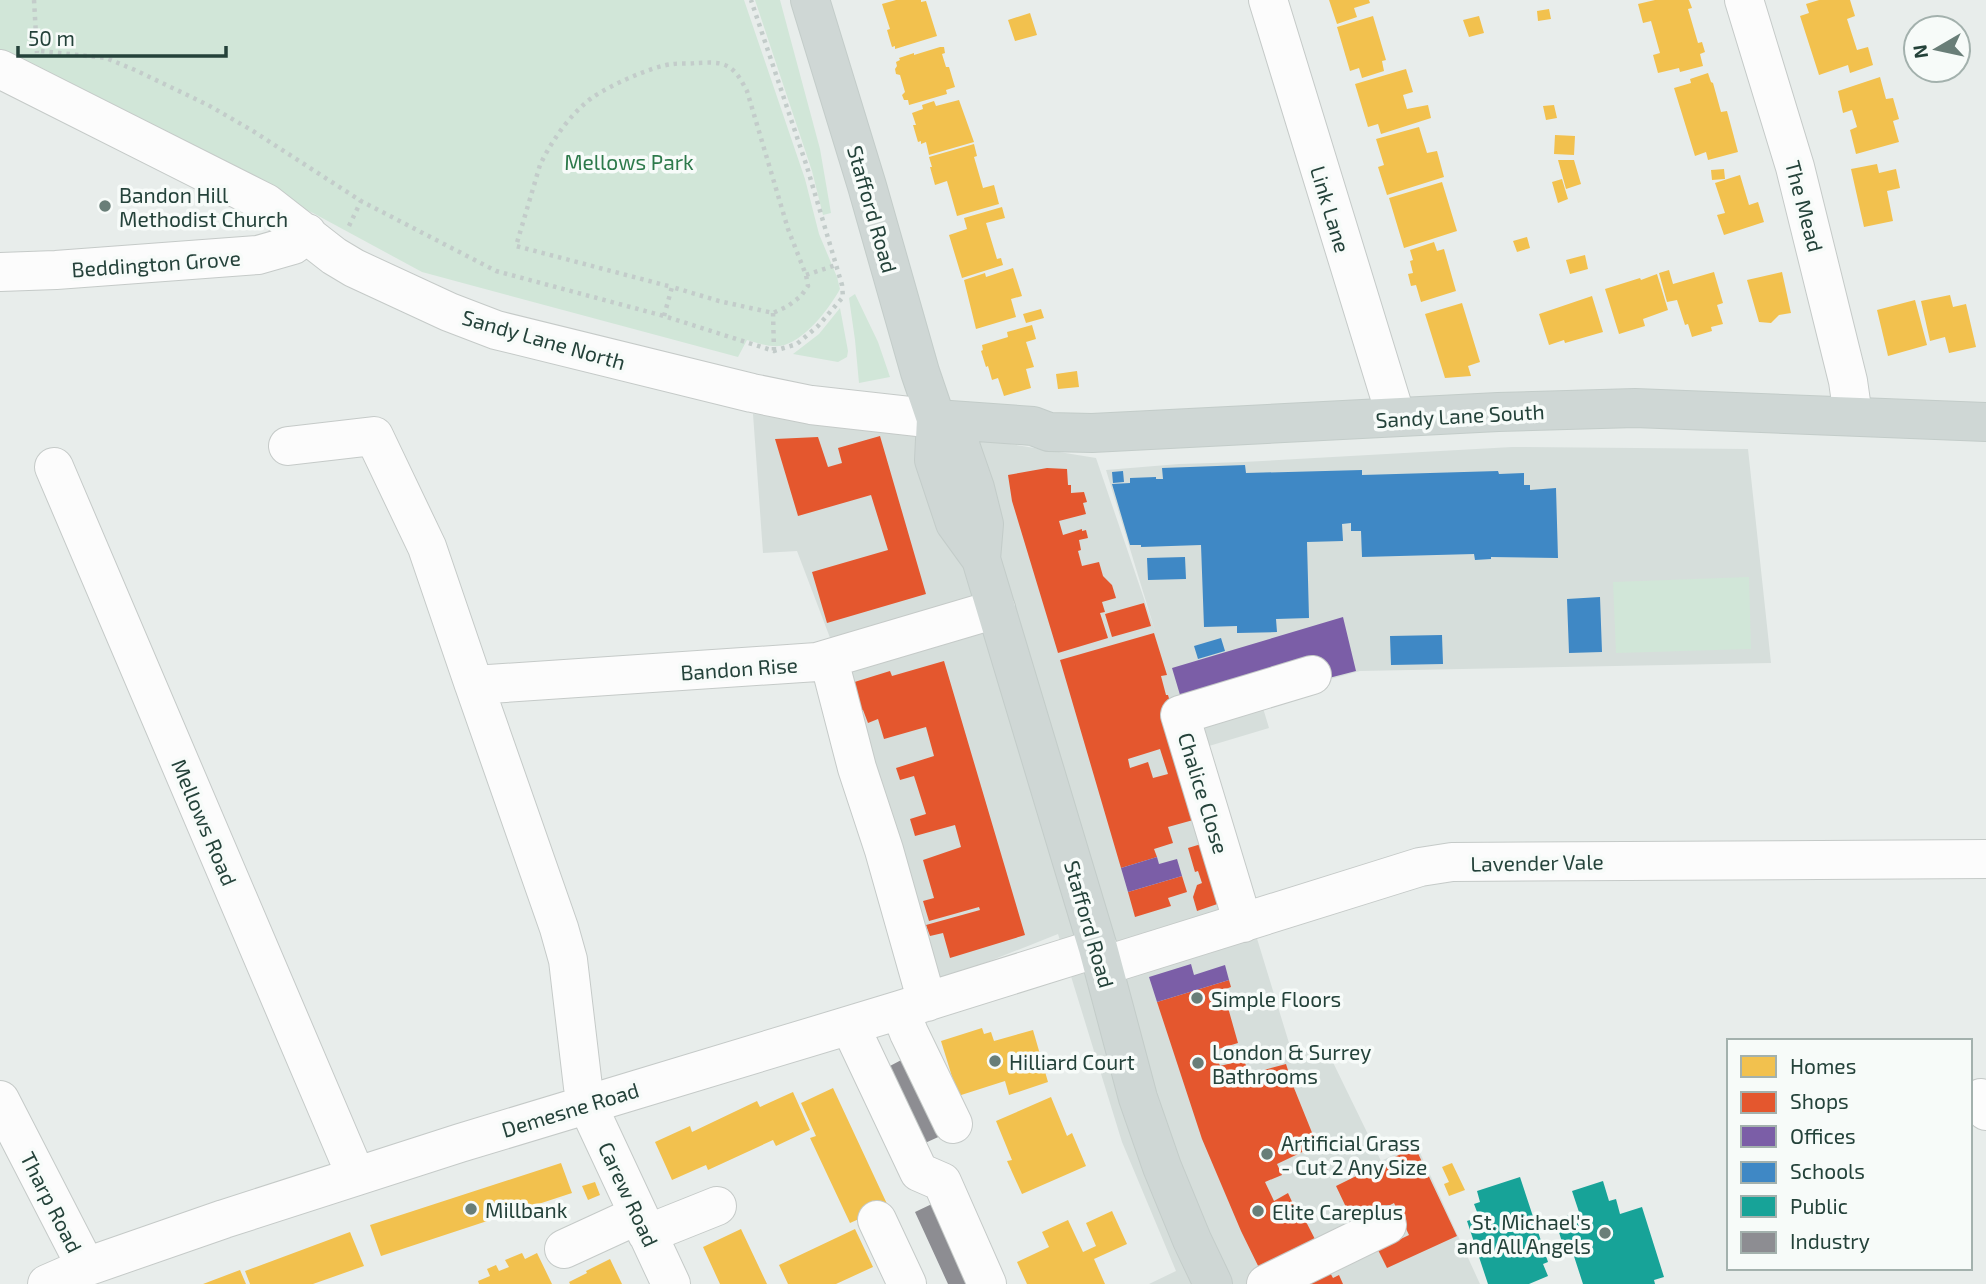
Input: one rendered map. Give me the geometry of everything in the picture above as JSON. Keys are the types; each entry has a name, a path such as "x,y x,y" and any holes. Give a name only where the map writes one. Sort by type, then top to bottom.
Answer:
{"main road":[{"name":"Stafford Road","path":"810,0 936,419 934,460 955,523 981,559 1100,957 1138,1098 1162,1167 1213,1284"},
{"name":"Sandy Lane South","path":"936,419 1033,426 1049,432 1092,433 1635,408 1986,422"},
{"name":"Stafford Road","path":"936,419 959,442 975,488 984,524 981,559"},
{"path":"975,488 985,462 993,454 1049,432"}],"street":[{"name":"Link Lane","path":"1268,0 1396,417"},
{"name":"The Mead","path":"1744,0 1795,167 1842,354 1853,416"},
{"name":"Sandy Lane North","path":"23,68 266,203 354,268 449,312 496,330 739,390 799,403 936,419"},
{"name":"Beddington Grove","path":"0,272 56,271 258,255 293,245 320,244"},
{"path":"288,446 374,436 427,547 559,928 568,960 587,1104"},
{"name":"Mellows Road","path":"54,467 356,1176"},
{"name":"Bandon Rise","path":"474,685 792,665 829,660 996,609"},
{"path":"829,660 857,768 884,850 914,1006 909,1033 953,1124"},
{"name":"Chalice Close","path":"1243,923 1180,715 1312,675"},
{"name":"Lavender Vale","path":"1100,957 1243,923 1420,867 1452,862 1986,859"},
{"name":"Demesne Road","path":"72,1277 356,1176 587,1104 914,1006 1100,957"},
{"path":"850,1026 919,1172 942,1182 987,1284"},
{"name":"Carew Road","path":"587,1104 671,1284"},
{"name":"Tharp Road","path":"4,1118 72,1277"},
{"path":"564,1249 717,1206"},
{"path":"877,1220 907,1284"},
{"path":"1266,1284 1387,1224"}],"path":[{"path":"34,0 23,68 106,58 208,105 361,201 496,271 664,316 774,351 797,344 818,326 843,297 842,285 807,167 751,0"},
{"path":"671,64 726,65 738,75 747,91 808,286 788,306 773,313 672,287 516,246 540,165 555,139 592,98 652,69 671,64"},
{"path":"806,275 836,265"},
{"path":"664,316 672,287"},
{"path":"773,313 774,351"}],"shaded area":[{"path":"753,414 893,425 1096,458 1155,631 1106,470 1512,447 1748,449 1771,663 1360,671 1260,698 1269,728 1199,749 1293,1056 1325,1046 1381,1161 1416,1144 1480,1284 1149,1284 1176,1271 1122,1142 1058,934 932,984 843,672 797,551 763,553"}],"green space":[{"name":"Mellows Park","path":"0,0 744,0 805,179 819,234 840,289 823,315 798,338 780,346 747,340 738,357 422,272 313,213 33,85 0,64"},
{"path":"755,0 780,0 820,149 831,213 823,215 812,171"},
{"path":"855,294 878,342 890,377 859,383 849,298"},
{"path":"840,308 847,357 838,362 793,354 819,334"},
{"path":"1749,577 1751,649 1616,653 1613,582"}],"building: Homes":[{"path":"896,0 926,1 937,36 895,49 895,46 892,47 887,30 890,29 882,4"},
{"path":"1329,0 1369,0 1370,3 1354,8 1357,17 1337,24"},
{"path":"1655,0 1689,0 1692,8 1688,9 1698,43 1702,42 1705,52 1700,54 1703,66 1680,72 1679,68 1658,73 1653,55 1660,53 1651,21 1643,23 1638,4"},
{"path":"1819,0 1850,0 1855,16 1847,19 1857,50 1868,47 1873,65 1850,73 1848,65 1819,75 1800,16 1809,13 1806,4"},
{"path":"1549,9 1551,19 1538,21 1537,11"},
{"path":"1030,13 1037,35 1015,41 1008,20"},
{"path":"1373,16 1386,60 1382,61 1384,71 1362,78 1359,68 1350,71 1337,27"},
{"path":"1479,16 1484,33 1469,37 1463,20"},
{"path":"944,47 945,53 942,54 955,87 946,90 947,94 909,105 902,95 905,92 900,75 896,74 896,62 899,58"},
{"path":"1406,69 1413,92 1403,95 1407,109 1428,105 1431,118 1381,134 1378,124 1368,127 1355,84"},
{"path":"1708,73 1721,112 1727,111 1738,152 1708,160 1706,152 1695,156 1674,88 1691,83 1690,79"},
{"path":"1880,77 1886,99 1893,98 1899,119 1893,121 1899,142 1856,154 1850,130 1857,127 1852,110 1843,113 1838,91"},
{"path":"959,100 974,142 929,155 926,142 918,142 912,113 923,109 922,105 934,101 936,106"},
{"path":"1554,105 1557,118 1546,120 1543,106"},
{"path":"1419,127 1427,153 1437,151 1444,177 1387,195 1378,167 1384,165 1376,139"},
{"path":"1555,135 1575,136 1574,155 1554,154"},
{"path":"974,144 977,156 974,157 983,188 994,185 999,204 957,216 947,181 935,185 929,157"},
{"path":"1558,160 1574,160 1581,184 1566,189"},
{"path":"1877,164 1879,173 1896,169 1900,188 1887,191 1893,221 1864,227 1851,169"},
{"path":"1724,169 1725,179 1712,180 1711,170"},
{"path":"1740,175 1749,205 1758,202 1764,222 1724,235 1717,215 1725,213 1715,183"},
{"path":"1562,179 1568,199 1558,203 1552,182"},
{"path":"1442,182 1457,231 1404,248 1389,198"},
{"path":"1002,207 1005,218 986,223 997,259 1001,258 1003,265 962,278 949,235 967,229 964,218"},
{"path":"1527,237 1530,248 1517,252 1513,241"},
{"path":"1434,242 1437,251 1444,249 1456,291 1421,302 1416,285 1411,286 1408,274 1413,273 1410,250"},
{"path":"1585,255 1588,269 1570,274 1566,260"},
{"path":"1013,268 1022,296 1011,299 1016,317 976,329 964,280 985,273 986,277"},
{"path":"1669,270 1673,284 1714,272 1723,303 1717,305 1723,324 1711,327 1712,331 1692,337 1677,300 1667,302 1659,273"},
{"path":"1782,272 1791,313 1779,315 1771,323 1759,322 1747,280"},
{"path":"1657,274 1668,310 1643,319 1645,326 1619,334 1605,289"},
{"path":"1950,295 1953,307 1966,304 1976,347 1949,353 1945,337 1930,341 1921,301"},
{"path":"1592,296 1603,332 1549,345 1539,314"},
{"path":"1915,300 1927,345 1888,356 1877,310"},
{"path":"1462,303 1480,362 1468,366 1471,376 1445,378 1425,314"},
{"path":"1041,309 1044,318 1026,323 1023,314"},
{"path":"1032,325 1036,339 1026,342 1034,367 1026,369 1031,388 1004,396 998,378 992,380 988,366 986,367 982,345 1008,337 1007,332"},
{"path":"1077,371 1079,387 1058,389 1056,374"},
{"name":"Hilliard Court","path":"982,1028 984,1034 991,1032 994,1041 1033,1030 1048,1082 1009,1095 1005,1081 958,1096 941,1041"},
{"path":"833,1088 888,1206 850,1223 810,1138 816,1136 801,1103"},
{"path":"793,1092 810,1130 776,1146 773,1140 708,1170 706,1165 672,1180 655,1142 690,1126 692,1132 757,1101 760,1107"},
{"path":"1051,1097 1067,1136 1072,1133 1086,1166 1022,1194 1007,1161 1012,1160 996,1121"},
{"name":"Millbank","path":"561,1163 572,1193 381,1256 370,1225"},
{"path":"1452,1163 1465,1190 1449,1196 1444,1184 1449,1182 1442,1167"},
{"path":"595,1182 600,1195 588,1200 582,1186"},
{"path":"1112,1211 1127,1244 1094,1259 1105,1284 1027,1284 1017,1262 1049,1247 1042,1232 1068,1220 1083,1252 1096,1246 1086,1223"},
{"path":"741,1229 767,1284 720,1284 703,1247"},
{"path":"855,1229 873,1267 836,1284 788,1284 779,1265"},
{"path":"350,1232 364,1266 313,1284 250,1284 245,1271"},
{"path":"522,1253 525,1259 537,1253 552,1284 479,1284 478,1281 490,1276 487,1269 496,1265 499,1271 509,1267 505,1260"},
{"path":"610,1259 622,1284 570,1284 569,1282 587,1273 586,1271"},
{"path":"240,1270 246,1284 203,1284"}],"building: Shops":[{"path":"880,436 926,594 827,623 812,572 888,550 871,495 798,516 775,439 818,437 828,467 842,463 838,448"},
{"path":"1047,468 1067,469 1071,493 1084,492 1086,514 1059,521 1063,535 1086,530 1088,538 1079,540 1081,550 1078,551 1082,566 1099,562 1103,576 1112,585 1116,598 1102,602 1105,612 1100,613 1108,638 1058,653 1012,501 1008,475"},
{"path":"1144,603 1151,626 1112,637 1105,614"},
{"path":"1154,633 1167,675 1161,676 1166,695 1204,817 1168,827 1173,843 1154,849 1157,857 1121,868 1060,660","holes":["1160,749 1168,774 1153,778 1148,762 1130,768 1128,759"]},
{"path":"944,661 1025,935 950,958 943,933 930,936 926,925 980,910 979,907 929,921 923,901 934,898 923,860 961,847 955,825 915,836 910,819 926,814 914,776 900,780 896,768 934,756 926,727 884,739 878,719 868,723 863,710 856,712 848,684 890,671 892,676"},
{"path":"1211,841 1229,900 1197,911 1193,897 1197,885 1202,883 1198,871 1195,872 1188,848"},
{"path":"1182,876 1187,892 1168,898 1171,906 1135,917 1128,892"},
{"path":"1229,980 1231,987 1223,990 1238,1043 1215,1050 1220,1066 1244,1060 1249,1074 1286,1064 1317,1145 1277,1164 1282,1175 1265,1182 1274,1201 1288,1193 1294,1206 1277,1214 1280,1222 1301,1212 1318,1245 1264,1278 1202,1139 1157,1002"},
{"path":"1415,1147 1457,1236 1387,1268 1378,1250 1409,1235 1394,1203 1354,1224 1336,1186"},
{"path":"1327,1267 1333,1278 1339,1275 1343,1284 1293,1284"}],"building: Offices":[{"path":"1343,617 1356,671 1183,705 1172,668"},
{"path":"1157,857 1159,864 1177,859 1182,876 1128,892 1121,868"},
{"path":"1191,964 1194,975 1225,965 1229,980 1157,1002 1149,977"}],"building: Schools":[{"path":"1245,465 1246,473 1362,470 1362,475 1498,471 1499,474 1524,473 1524,485 1530,485 1530,490 1556,488 1558,558 1491,557 1475,560 1474,554 1362,557 1361,531 1351,531 1351,523 1342,524 1343,541 1307,542 1309,618 1276,619 1277,632 1237,633 1237,626 1204,627 1201,545 1130,545 1112,484 1130,483 1130,478 1163,479 1162,468"},
{"path":"1123,471 1124,482 1113,483 1112,472"},
{"path":"1185,557 1186,579 1148,580 1147,558"},
{"path":"1600,597 1602,652 1569,653 1567,599"},
{"path":"1442,635 1443,664 1391,665 1390,636"},
{"path":"1221,638 1225,651 1198,659 1194,646"}],"building: Public":[{"path":"1520,1177 1548,1262 1543,1264 1548,1276 1529,1284 1488,1284 1467,1221 1479,1217 1474,1204 1480,1202 1477,1191"},
{"name":"St. Michael's and All Angels","path":"1603,1181 1609,1201 1616,1199 1620,1214 1642,1207 1664,1277 1654,1280 1655,1284 1583,1284 1571,1247 1564,1248 1555,1220 1579,1212 1572,1191"}],"building: Industry":[{"path":"907,1057 945,1134 925,1143 888,1067"},
{"path":"934,1203 971,1284 948,1284 915,1212"}],"place":[{"name":"Bandon Hill Methodist Church","path":"105,206"},
{"name":"Simple Floors","path":"1197,998"},
{"name":"Hilliard Court","path":"995,1061"},
{"name":"London & Surrey Bathrooms","path":"1198,1063"},
{"name":"Artificial Grass - Cut 2 Any Size","path":"1267,1154"},
{"name":"Millbank","path":"471,1209"},
{"name":"Elite Careplus","path":"1258,1211"},
{"name":"St. Michael's and All Angels","path":"1605,1233"}]}
